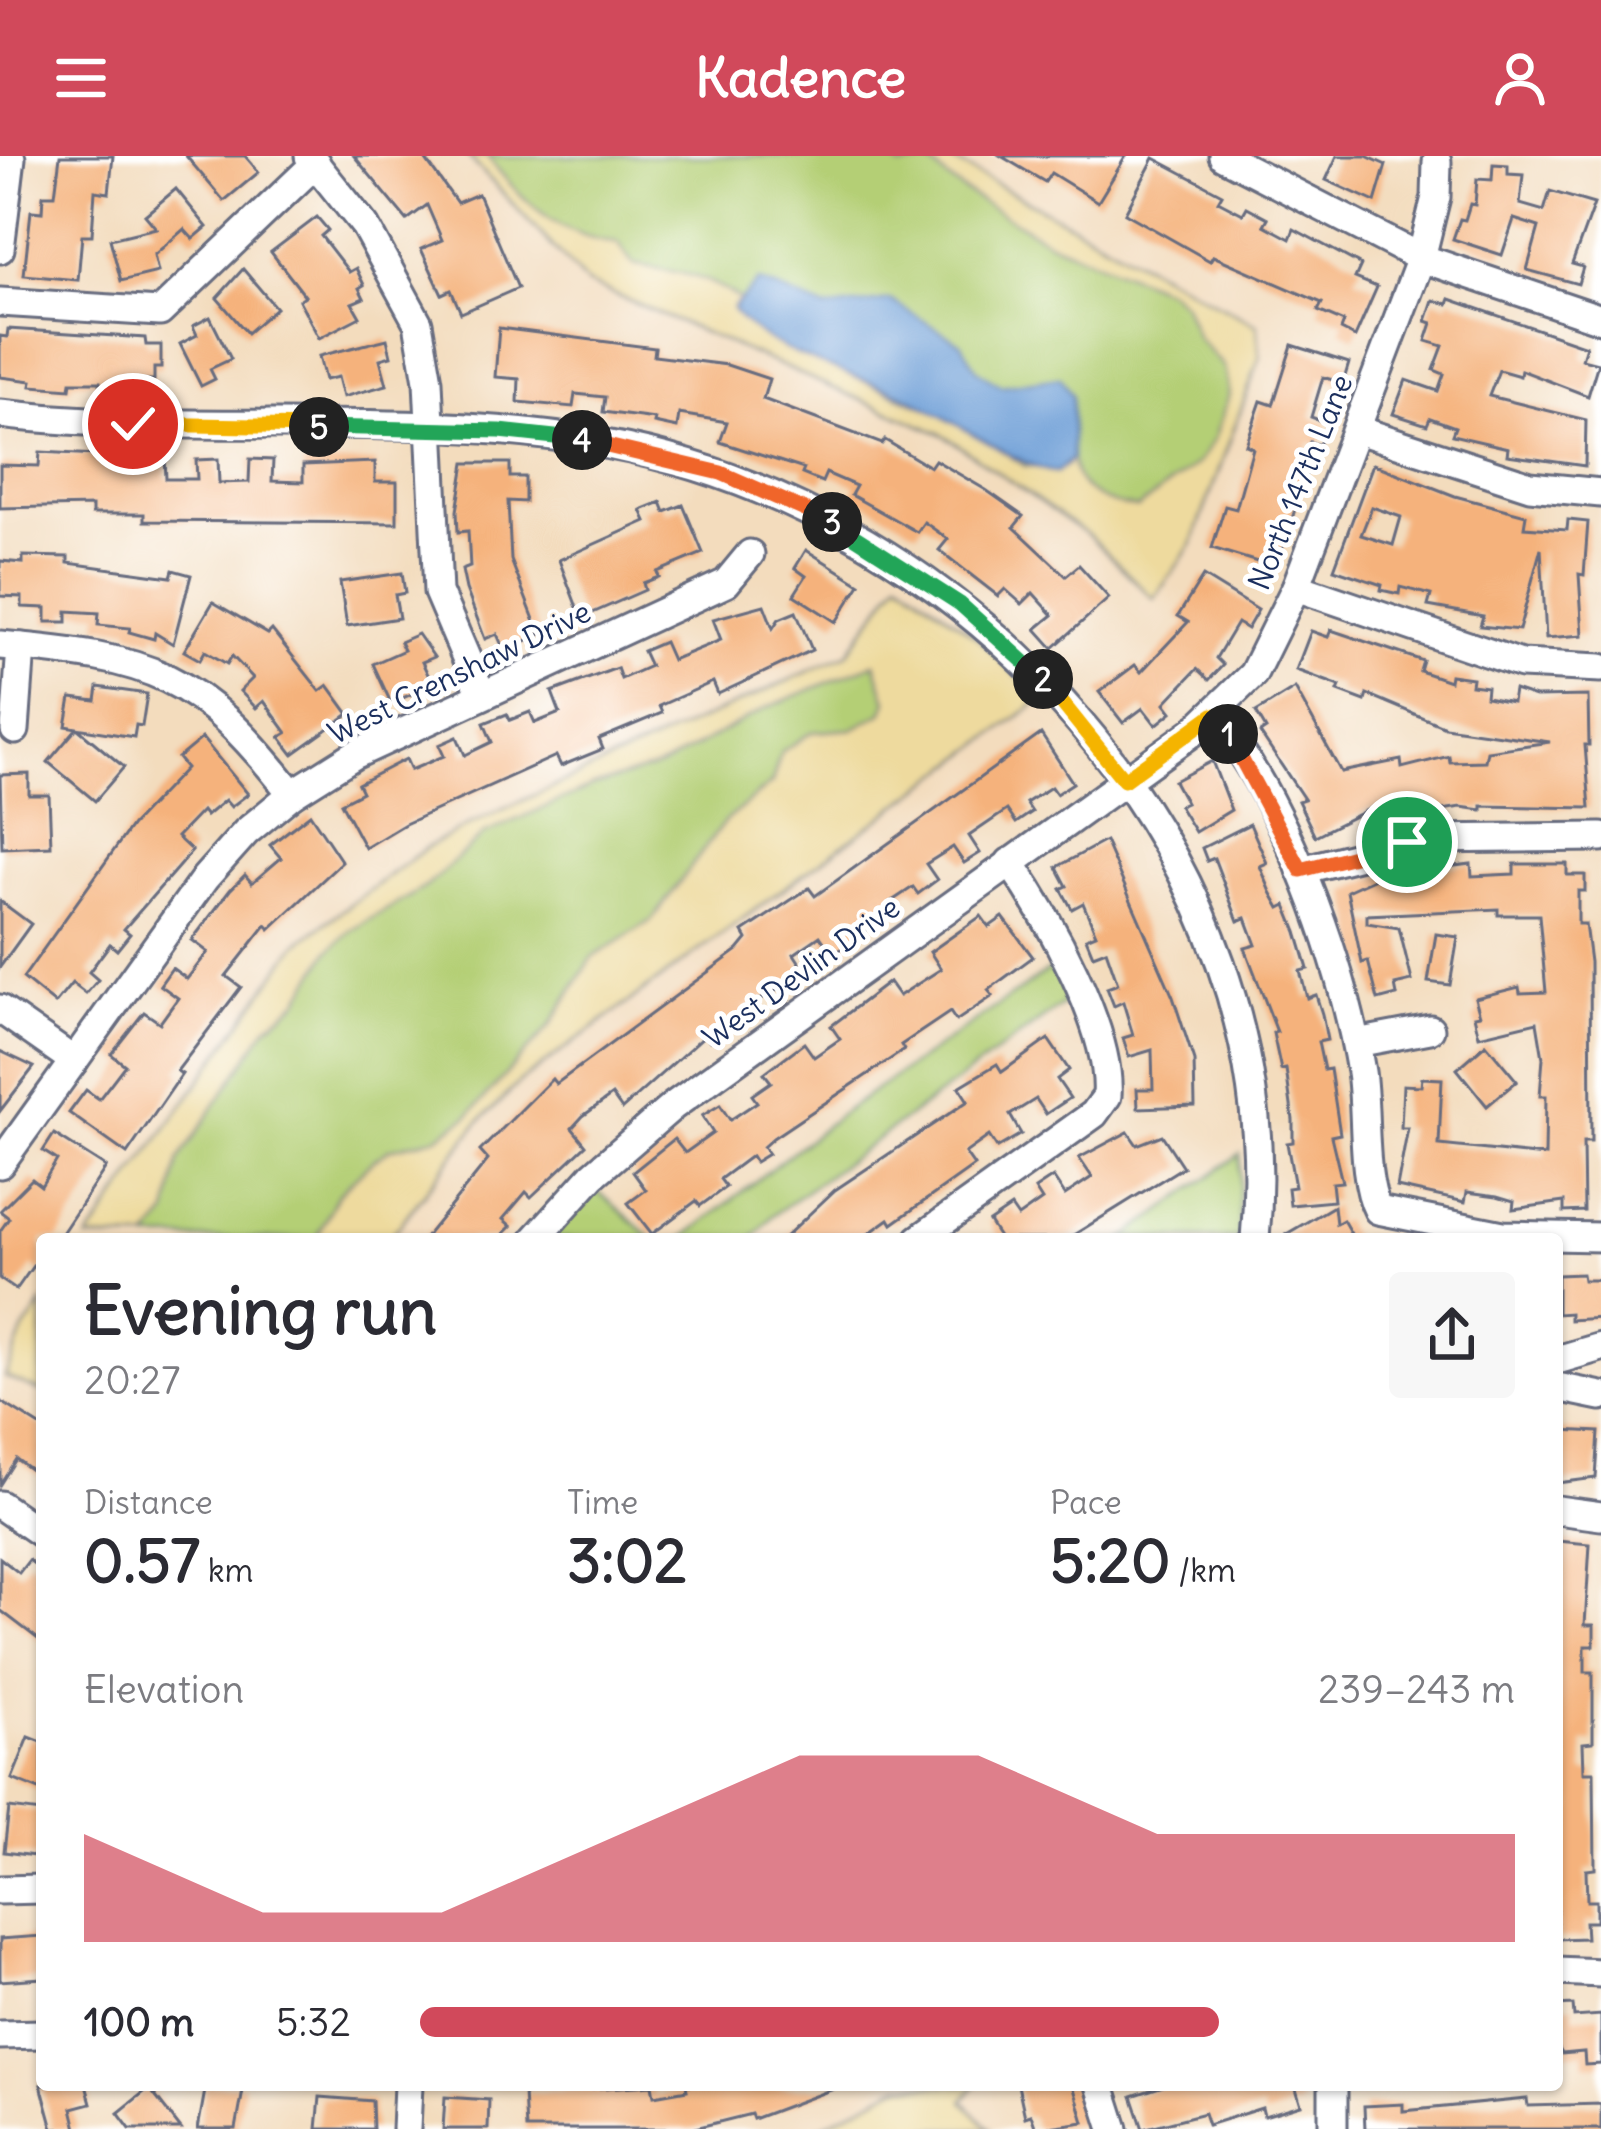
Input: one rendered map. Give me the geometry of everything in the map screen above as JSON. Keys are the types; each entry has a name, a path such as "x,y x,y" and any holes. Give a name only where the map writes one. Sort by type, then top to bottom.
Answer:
{"street":[{"path":"1223,156 1421,258 1601,319"},
{"path":"0,249 11,158"},
{"path":"0,302 160,312 313,160 376,242 418,323 430,429 438,592 482,695"},
{"name":"North 147th Lane","path":"1124,780 1213,715 1253,674 1297,587 1421,258 1436,197 1436,162"},
{"path":"0,414 133,424 538,434 631,448 721,473 803,507 898,560 996,633 1073,713 1156,829 1206,932 1234,1016 1258,1134 1255,1233"},
{"path":"1358,430 1530,486 1601,493"},
{"name":"West Crenshaw Drive","path":"0,1164 205,878 246,832 292,794 354,755 726,583 750,554"},
{"path":"1297,587 1521,664 1601,668"},
{"path":"15,730 11,646 126,659 189,688 239,726 292,794"},
{"path":"1213,715 1250,771 1301,870 1333,951 1356,1043 1370,1188 1378,1210 1467,1233"},
{"name":"West Devlin Drive","path":"541,1233 605,1163 673,1106 1124,780"},
{"path":"1301,870 1425,839 1601,836"},
{"path":"927,1233 1094,1114 1107,1096 1096,1037 1075,981 1010,862"},
{"path":"0,1009 74,1061"},
{"path":"1356,1043 1430,1029"},
{"path":"1563,1236 1601,1237"},
{"path":"1563,1360 1601,1347"},
{"path":"1563,1363 1601,1369"},
{"path":"1563,1388 1601,1396"},
{"path":"0,1505 36,1530"},
{"path":"1563,1511 1601,1516"},
{"path":"0,1890 36,1889"},
{"path":"1563,1971 1601,1973"},
{"path":"0,2035 36,2034"},
{"path":"406,2129 409,2091"},
{"path":"1102,2091 1114,2129"},
{"path":"1333,2091 1333,2129"}],"green space":[{"path":"468,156 944,156 1257,325 1260,357 1192,544 1154,599 1089,536 944,435 587,283"},
{"path":"900,579 1041,700 521,1081 477,1124 394,1233 92,1233 297,944 426,848 473,823 847,654"},
{"path":"1055,966 1070,999 773,1215 757,1233 690,1233 838,1116"},
{"path":"1240,1154 1238,1233 1131,1233"},
{"path":"594,1188 646,1233 555,1233"}],"sand":[{"path":"468,156 487,156 543,214 578,233 618,242 633,264 688,275 726,291 740,300 734,307 798,353 957,421 1025,466 1066,466 1072,458 1079,480 1094,495 1138,508 1198,463 1214,439 1229,395 1224,367 1197,338 1184,304 1168,290 1051,243 962,190 928,162 900,167 889,156 944,156 1257,325 1260,357 1192,544 1154,599 1089,536 944,435 587,283"},
{"path":"900,579 978,638 1041,700 521,1081 477,1124 394,1233 319,1233 338,1194 372,1161 390,1149 437,1137 468,1116 550,1026 592,958 652,920 724,822 772,783 781,752 812,732 852,729 882,713 887,701 875,663 766,708 663,765 594,786 484,834 427,886 350,931 329,951 298,1001 267,1027 179,1160 168,1214 152,1233 92,1233 297,944 426,848 473,823 847,654"},
{"path":"36,1313 36,1390 5,1377"},
{"path":"889,2091 971,2091 963,2101 990,2129 816,2129"}],"water":[{"path":"759,281 826,309 890,300 962,344 977,370 1001,386 1060,377 1072,396 1072,458 1057,472 1046,470 1008,454 908,397 788,351 747,325 733,309"}],"building":[{"path":"60,156 113,156 109,193 95,191 92,235 82,235 78,280 24,275 31,211 42,212 43,195 55,195"},
{"path":"186,156 245,156 259,172 224,201"},
{"path":"354,156 423,156 457,203 478,194 518,288 461,313 451,290 442,294 421,249 442,240 427,205 407,220"},
{"path":"1001,156 1126,156 1098,202 1051,173 1045,182"},
{"path":"1337,156 1366,156 1386,165 1375,202 1326,180"},
{"path":"1154,158 1222,194 1218,201 1243,214 1247,207 1268,218 1264,225 1290,239 1294,229 1361,265 1355,278 1377,287 1355,337 1341,330 1344,322 1318,311 1322,303 1213,256 1210,261 1125,213"},
{"path":"1493,164 1508,165 1508,174 1523,175 1520,204 1544,211 1550,191 1594,204 1572,264 1583,267 1578,284 1527,270 1539,227 1514,219 1502,255 1453,239 1460,219 1465,220 1470,204 1475,205 1477,179 1492,180"},
{"path":"176,189 207,227 193,239 184,229 154,255 158,272 121,281 110,239 156,228 145,215"},
{"path":"317,217 328,230 321,236 349,272 356,268 364,285 359,288 364,298 352,303 360,317 319,338 299,300 305,296 271,252"},
{"path":"243,269 276,308 247,333 217,298"},
{"path":"1450,299 1586,346 1582,359 1598,363 1588,396 1521,370 1520,376 1499,370 1489,396 1586,420 1585,466 1507,455 1508,448 1452,435 1455,427 1430,418 1427,425 1393,414 1406,380 1438,391 1444,374 1434,370 1443,346 1426,341 1432,323 1426,321 1433,300 1448,304"},
{"path":"210,317 231,359 210,369 215,379 201,386 180,344 197,335 193,326"},
{"path":"499,328 655,348 654,356 727,365 769,379 763,399 882,444 885,440 930,467 935,460 986,490 1023,516 1014,527 1066,576 1079,565 1109,598 1053,648 1036,629 1053,615 1033,593 1022,604 1005,589 998,596 939,550 948,539 924,522 917,532 851,495 856,486 826,473 822,482 802,474 804,469 720,442 727,422 679,414 677,428 654,423 655,419 603,412 605,397 575,394 573,407 518,402 519,379 495,377"},
{"path":"8,329 145,338 146,345 161,345 161,368 154,368 154,380 136,380 136,388 100,390 100,382 71,382 70,389 31,386 32,381 0,377 0,336 7,337"},
{"path":"387,339 391,356 380,359 387,385 343,397 338,377 325,380 319,356"},
{"path":"1292,345 1349,363 1343,383 1323,377 1311,417 1327,423 1319,445 1310,442 1300,473 1306,475 1282,550 1269,546 1264,564 1212,548 1225,506 1236,509 1253,448 1246,445 1261,401 1273,405"},
{"path":"40,452 115,456 115,468 144,468 144,458 165,458 166,479 197,479 196,460 218,459 219,483 249,482 250,459 273,460 272,481 303,482 303,465 375,462 375,482 397,482 397,523 144,521 144,514 92,514 92,506 0,508 0,465 39,466"},
{"path":"465,463 510,463 510,477 525,477 525,502 508,501 511,560 540,635 504,650 497,634 485,639 462,570 470,567 468,531 458,532"},
{"path":"1373,464 1455,496 1526,515 1524,527 1567,530 1568,520 1588,522 1584,575 1579,574 1583,635 1546,638 1541,548 1519,630 1480,626 1483,616 1428,606 1431,595 1400,587 1399,594 1381,590 1382,585 1334,569","holes":["1372,507 1401,517 1393,545 1361,535"]},
{"path":"661,502 665,512 683,505 703,553 657,572 659,577 643,583 645,590 581,618 559,560 646,521 641,510"},
{"path":"806,550 860,584 836,622 794,595 806,576 795,568"},
{"path":"23,556 68,557 68,563 171,577 173,570 191,575 173,644 155,633 154,639 129,632 130,628 98,625 99,613 67,611 67,622 46,622 46,608 22,607 22,597 0,596 0,561 23,563"},
{"path":"402,573 405,593 395,595 399,618 347,626 340,582"},
{"path":"1203,576 1258,610 1247,629 1237,623 1216,658 1223,665 1209,680 1197,669 1165,703 1172,712 1156,725 1143,708 1123,723 1099,692 1135,665 1141,672 1188,622 1178,616"},
{"path":"213,602 268,634 272,630 320,691 328,685 349,714 293,754 280,737 287,733 264,701 256,708 240,691 253,678 232,656 227,664 205,651 200,660 184,651"},
{"path":"764,605 773,628 779,619 796,612 812,650 718,694 713,682 659,706 662,713 599,739 603,749 561,766 556,756 405,824 365,848 341,803 362,792 358,784 406,759 411,770 444,756 439,745 457,737 465,755 492,742 484,723 530,712 535,723 560,713 552,692 617,668 621,679 650,666 643,651 664,642 672,660 721,640 713,619"},
{"path":"1331,630 1423,661 1420,671 1449,681 1450,675 1472,678 1471,685 1487,687 1486,697 1512,702 1514,690 1535,697 1588,696 1589,745 1585,745 1590,808 1461,807 1391,818 1389,809 1372,813 1371,808 1315,836 1298,801 1304,799 1260,733 1266,729 1256,712 1295,688 1341,772 1401,760 1402,768 1449,756 1450,762 1485,761 1487,751 1550,742 1445,727 1367,694 1365,701 1338,691 1340,686 1296,670 1311,631 1328,637"},
{"path":"418,634 434,657 422,662 433,685 391,703 373,664 404,650 400,642"},
{"path":"98,687 147,694 142,726 136,725 134,737 66,726 71,698 96,701"},
{"path":"77,728 124,767 95,801 48,762"},
{"path":"1041,734 1073,783 1056,794 1051,787 1026,803 1032,812 1016,823 1007,810 969,836 980,853 964,863 953,847 926,864 937,880 918,894 913,887 889,903 894,911 833,955 820,936 794,954 807,974 744,1008 749,1016 710,1041 705,1035 622,1109 612,1095 583,1116 572,1128 586,1145 531,1197 526,1192 503,1219 511,1226 504,1233 429,1233 488,1160 480,1151 552,1079 556,1084 738,950 747,939 743,932 809,888 815,896"},
{"path":"202,738 248,794 231,807 225,800 206,816 202,811 177,837 192,851 124,929 130,934 117,950 110,944 89,972 98,980 86,994 72,983 55,1004 23,978 132,825 186,768 178,758"},
{"path":"1212,761 1231,810 1195,832 1179,806 1186,803 1174,781"},
{"path":"29,774 29,795 49,795 51,846 2,848 0,775"},
{"path":"310,814 342,862 270,929 266,925 226,976 241,987 177,1071 182,1074 127,1154 69,1113 86,1090 99,1099 125,1065 111,1054 144,1012 160,1023 178,998 160,985 172,968 187,979 208,952 192,940 230,890 245,875 252,883 281,858 270,845"},
{"path":"1250,824 1267,863 1260,866 1271,892 1280,908 1286,905 1297,932 1308,969 1300,971 1307,998 1316,995 1322,1014 1327,1040 1318,1042 1324,1070 1330,1069 1340,1134 1331,1136 1342,1182 1332,1183 1334,1201 1290,1205 1288,1188 1295,1187 1287,1143 1293,1142 1293,1120 1286,1069 1281,1070 1273,1033 1277,1032 1245,948 1256,945 1246,918 1238,921 1214,858 1207,861 1202,848"},
{"path":"1105,841 1173,997 1194,1061 1195,1106 1138,1108 1137,1089 1153,1089 1152,1050 1129,1057 1123,1038 1133,1035 1123,1002 1114,1006 1107,988 1118,984 1106,950 1093,955 1086,938 1096,934 1083,903 1072,909 1061,889 1067,886 1057,867"},
{"path":"1471,864 1472,876 1514,874 1514,864 1567,864 1567,875 1585,875 1585,891 1578,891 1578,924 1585,924 1590,962 1591,1142 1583,1142 1584,1211 1564,1212 1564,1202 1513,1209 1514,1201 1497,1196 1467,1192 1465,1202 1397,1187 1408,1128 1401,1128 1403,1085 1421,1086 1422,1078 1442,1079 1439,1145 1545,1156 1546,1096 1540,1096 1543,1058 1537,1022 1479,1036 1474,1016 1480,1015 1475,998 1519,987 1520,993 1546,992 1539,915 1498,915 1498,909 1367,915 1367,923 1399,928 1412,981 1395,985 1397,995 1378,1000 1368,961 1362,963 1347,891 1382,875"},
{"path":"0,901 31,924 0,967"},
{"path":"981,916 989,927 1003,917 1033,957 988,990 993,996 956,1021 950,1012 901,1045 904,1050 773,1138 763,1147 768,1154 755,1162 751,1156 720,1179 726,1187 700,1206 696,1201 651,1233 628,1203 646,1190 633,1172 674,1139 685,1153 713,1133 702,1116 720,1105 730,1120 757,1102 752,1095 771,1082 764,1073 804,1043 814,1057 840,1039 831,1026 889,982 899,996 941,969 930,952"},
{"path":"1436,934 1458,937 1450,985 1428,982"},
{"path":"1048,1039 1069,1070 1057,1079 1070,1098 1046,1114 1036,1099 1010,1115 1021,1134 997,1148 989,1136 965,1153 974,1166 892,1224 889,1219 869,1233 789,1233 835,1190 968,1101 959,1087 997,1064 1002,1072"},
{"path":"1486,1044 1517,1081 1487,1106 1457,1069"},
{"path":"0,1051 34,1067 0,1111"},
{"path":"1128,1132 1137,1145 1162,1135 1183,1167 1077,1233 996,1233 989,1222 1011,1207 1018,1217 1042,1200 1035,1189 1053,1177 1065,1195 1092,1177 1079,1158"},
{"path":"54,1134 106,1167 62,1233 36,1233 36,1268 33,1266 16,1290 0,1279 0,1231 9,1218 0,1211 32,1179 41,1186 57,1160 43,1151"},
{"path":"1334,1206 1336,1224 1343,1220 1351,1233 1288,1233"},
{"path":"1563,1275 1601,1280 1601,1318 1570,1320 1570,1313 1563,1314"},
{"path":"0,1401 36,1423 36,1474 16,1459 0,1484"},
{"path":"1563,1430 1599,1432 1596,1478 1563,1482"},
{"path":"1563,1542 1590,1544 1585,1625 1594,1625 1594,1646 1585,1646 1585,1672 1593,1672 1593,1742 1583,1743 1584,1772 1594,1772 1595,1869 1586,1870 1587,1901 1596,1901 1596,1922 1585,1922 1586,1938 1563,1939"},
{"path":"0,1558 19,1573 29,1560 36,1565 36,1637 0,1610"},
{"path":"29,1737 36,1740 36,1789 12,1779"},
{"path":"9,1808 36,1811 36,1856 4,1852"},
{"path":"36,1936 36,1978 0,1981 0,1939"},
{"path":"1573,2005 1574,2017 1601,2015 1601,2064 1585,2065 1584,2052 1563,2054 1563,2006"},
{"path":"43,2091 88,2091 91,2103 72,2108 77,2129 53,2129"},
{"path":"151,2091 181,2129 130,2129 118,2113"},
{"path":"205,2091 243,2091 236,2129 198,2129"},
{"path":"653,2091 654,2096 682,2091 828,2091 753,2119 751,2114 691,2129 526,2129 524,2093"},
{"path":"1019,2091 1075,2091 1084,2122 1036,2129 1031,2115 1025,2117"},
{"path":"1147,2091 1297,2091 1301,2105 1264,2116 1262,2108 1208,2125 1204,2113 1143,2129 1132,2096"},
{"path":"320,2097 372,2101 373,2129 317,2129"},
{"path":"445,2097 489,2100 488,2129 443,2129"},
{"path":"1527,2099 1528,2106 1601,2104 1601,2129 1365,2129 1364,2106 1403,2104 1403,2111"}],"route":[{"path":"133,424 538,434 631,448 721,473 834,523 960,604 1041,676 1124,780 1213,715 1250,771 1301,870 1407,842"}]}
